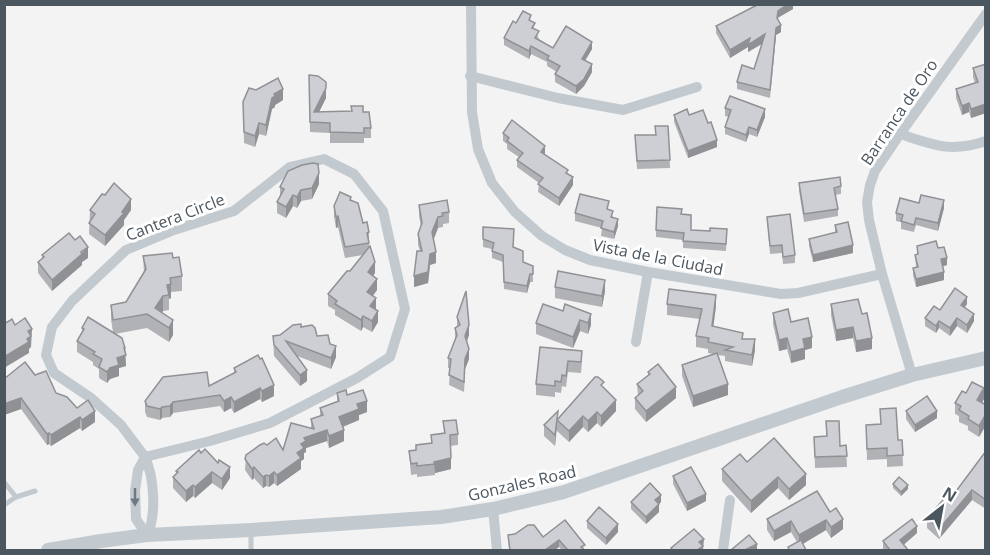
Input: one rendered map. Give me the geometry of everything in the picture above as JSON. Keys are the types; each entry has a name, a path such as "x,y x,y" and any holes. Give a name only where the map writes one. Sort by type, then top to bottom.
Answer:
{"street":[{"name":"Vista de la Ciudad","path":"471,4 472,112 478,149 492,183 515,212 542,236 565,250 590,260 781,294 798,293 882,274"},
{"name":"Barranca de Oro","path":"912,375 882,274 869,220 867,202 870,185 875,171 900,134 986,14"},
{"path":"471,76 558,98 623,110 697,87"},
{"path":"900,134 941,148 968,147 986,141"},
{"name":"Cantera Circle","path":"145,457 270,423 357,378 390,357 405,309 383,211 354,174 324,159 290,167 234,211 174,230 126,250 72,301 52,327 46,355 54,373 91,398 121,424 145,457 150,469 153,519 147,535"},
{"path":"636,342 648,272"},
{"name":"Gonzales Road","path":"48,550 101,546 147,535 441,517 493,509 564,492 912,375 986,358"},
{"path":"145,457 138,470 135,491 136,519 147,535"},
{"path":"723,550 730,500"},
{"path":"493,509 497,550"}],"lane":[{"path":"4,482 16,497"},
{"path":"4,505 16,497 35,491"},
{"path":"251,530 251,550"}],"building":[{"path":"759,4 788,4 778,11 777,18 781,25 776,28 770,90 737,82 742,65 754,69 765,34 748,45 750,38 730,50 716,26"},
{"path":"523,11 531,15 529,20 535,23 532,28 539,31 535,38 553,48 566,26 592,42 582,59 592,64 584,79 576,86 555,74 560,66 547,59 549,56 531,46 529,51 504,38 513,21 516,23"},
{"path":"986,64 986,104 971,109 969,103 962,106 956,89 978,82 973,68"},
{"path":"309,75 318,76 326,82 326,88 314,112 352,111 351,106 363,106 363,112 369,112 371,128 364,128 364,133 330,132 330,123 310,122"},
{"path":"278,78 283,89 274,94 272,98 266,125 259,123 255,136 244,132 243,102 249,88 256,90"},
{"path":"730,96 765,109 757,130 749,127 746,135 725,127 731,110 725,108"},
{"path":"687,109 689,115 703,110 708,123 711,122 717,140 688,151 674,115"},
{"path":"512,120 545,146 541,152 568,170 566,173 573,177 559,198 538,184 543,178 517,160 523,153 507,141 509,138 503,133"},
{"path":"655,126 668,126 670,160 637,161 635,135 656,135"},
{"path":"313,163 318,164 319,173 312,188 301,190 297,197 293,195 286,207 277,202 284,189 280,187 288,171"},
{"path":"840,177 841,186 834,188 838,209 804,214 799,183"},
{"path":"114,183 131,199 122,212 124,213 105,235 89,223 95,214 90,210"},
{"path":"340,192 358,203 363,223 367,222 369,243 345,247 334,206"},
{"path":"580,194 609,201 607,209 613,211 611,217 618,219 614,232 601,228 603,221 575,213"},
{"path":"921,195 944,200 938,223 916,218 914,225 901,221 903,215 896,213 900,198 919,203"},
{"path":"447,200 449,212 442,213 443,216 438,217 432,232 436,252 430,254 428,272 414,276 417,251 422,251 418,234 422,223 419,205"},
{"path":"657,207 682,209 681,214 691,215 691,230 727,229 726,244 683,241 684,233 656,230"},
{"path":"790,214 795,255 783,257 782,245 770,246 767,217"},
{"path":"848,222 853,245 813,255 809,239 837,232 835,225"},
{"path":"483,227 514,229 513,247 523,251 523,262 533,266 533,274 530,274 527,286 504,282 503,255 492,251 494,243 483,239"},
{"path":"69,233 75,240 80,236 88,247 52,280 38,262 44,257 42,255"},
{"path":"936,241 938,248 944,247 947,258 941,259 944,272 916,279 913,268 918,267 915,255 918,254 917,246"},
{"path":"370,246 375,262 368,272 377,279 367,292 376,298 370,306 378,311 372,321 363,316 361,320 335,304 337,301 328,294"},
{"path":"172,253 173,258 179,257 182,276 170,278 171,284 167,285 169,295 163,296 155,308 173,320 169,328 147,314 113,320 111,305 126,302 146,269 143,256"},
{"path":"558,271 605,280 602,296 555,287"},
{"path":"955,288 967,297 961,305 974,314 967,325 957,318 950,328 939,321 936,326 925,318 934,306 940,310"},
{"path":"669,289 716,295 712,326 743,333 742,339 755,339 752,355 725,350 733,347 708,342 709,338 696,336 702,309 667,304"},
{"path":"466,291 469,325 465,336 469,349 465,359 464,382 449,375 451,359 448,358 457,335 455,328 460,325 457,317"},
{"path":"858,299 862,314 867,313 872,338 856,341 853,327 836,330 831,304"},
{"path":"543,304 563,311 565,304 591,314 588,323 580,320 573,337 536,323"},
{"path":"788,309 791,322 808,318 812,337 803,339 805,348 791,352 787,338 779,340 773,313"},
{"path":"88,317 122,338 126,355 117,358 119,365 110,368 107,372 99,367 102,359 77,341"},
{"path":"25,318 32,329 28,331 31,336 27,339 29,342 4,357 4,324 12,319 15,325"},
{"path":"301,324 301,327 312,325 317,336 328,335 330,344 336,346 331,358 286,341 307,370 300,375 274,345 273,336 280,335 293,325"},
{"path":"540,347 582,351 581,362 568,361 566,376 562,375 561,382 555,381 555,386 536,384"},
{"path":"717,353 728,384 693,396 682,365"},
{"path":"258,355 260,359 262,358 274,385 262,391 260,388 234,402 231,397 224,401 220,395 173,402 170,406 160,409 147,406 145,401 163,377 207,372 209,386 236,372 234,368"},
{"path":"25,362 35,375 46,371 56,393 67,397 77,408 88,400 95,411 82,420 80,417 51,435 47,434 21,398 4,404 4,379"},
{"path":"658,364 676,387 646,411 635,398 643,391 637,384"},
{"path":"595,377 604,382 601,385 616,400 601,416 597,412 588,421 583,416 569,431 557,420"},
{"path":"972,382 984,388 977,400 986,405 986,414 979,426 968,419 969,416 959,410 961,406 955,403 962,391 966,393"},
{"path":"346,390 347,395 363,390 367,401 357,404 359,409 339,417 344,430 329,436 327,430 304,438 306,441 301,444 304,448 297,453 301,458 277,475 274,472 263,477 254,467 252,469 245,459 246,455 276,438 283,450 291,423 314,429 311,419 323,415 320,408 339,401 337,393"},
{"path":"927,396 937,411 915,425 906,411"},
{"path":"896,408 898,440 902,440 903,455 887,456 887,448 867,449 866,425 881,424 880,409"},
{"path":"558,411 555,435 544,425"},
{"path":"456,420 458,434 450,435 451,458 434,462 435,464 417,466 417,463 411,464 409,451 416,450 416,445 432,443 431,435 445,433 443,421"},
{"path":"826,421 839,421 840,446 846,445 847,456 815,457 814,437 827,436"},
{"path":"774,438 806,474 789,489 778,477 751,501 722,469 740,454 747,462"},
{"path":"205,449 218,463 219,460 230,467 222,479 212,472 195,487 193,485 186,491 173,477 178,472 176,471 199,450 201,453"},
{"path":"986,451 986,500 972,490 939,529 927,518 944,499 948,502"},
{"path":"691,467 706,494 687,503 673,476"},
{"path":"899,477 908,485 901,492 893,484"},
{"path":"650,483 661,495 655,500 659,504 646,517 631,502"},
{"path":"817,491 830,512 836,508 843,519 831,527 826,520 799,535 791,521 774,531 767,519"},
{"path":"599,507 618,524 606,538 587,521"},
{"path":"912,519 917,526 900,540 908,550 890,550 883,541"},
{"path":"565,520 585,545 581,547 584,550 568,550 559,540 545,550 510,550 508,535 515,534 528,525 534,525 543,537"},
{"path":"694,529 704,539 699,542 703,546 697,550 673,550 671,548"},
{"path":"749,535 757,544 745,550 731,550"},
{"path":"801,540 806,550 789,550 788,547"}]}
